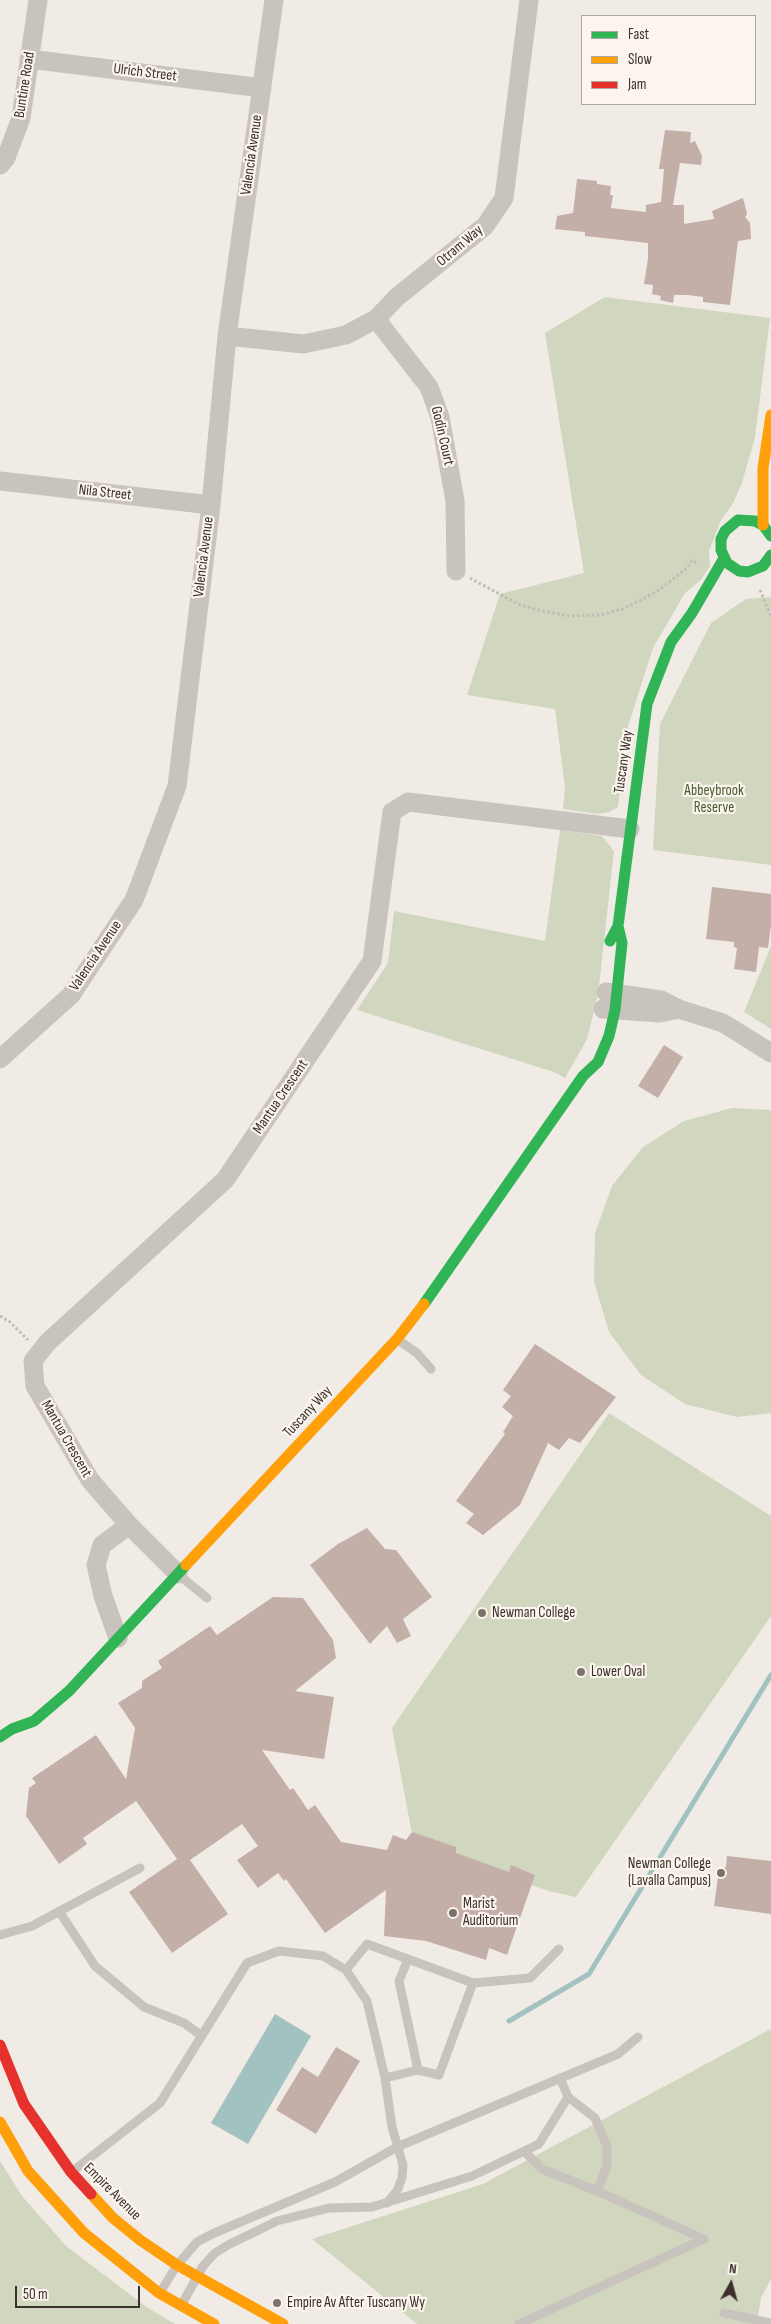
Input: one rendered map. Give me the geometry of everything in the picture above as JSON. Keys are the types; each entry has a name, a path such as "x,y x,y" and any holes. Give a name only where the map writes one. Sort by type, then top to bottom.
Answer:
{"street":[{"name":"Buntine Road","path":"0,165 6,158 21,118 38,0"},
{"name":"Valencia Avenue","path":"0,1059 71,995 134,900 177,786 211,504 227,336 274,0"},
{"name":"Otram Way","path":"227,336 304,344 346,335 376,319 397,297 485,226 504,198 529,0"},
{"name":"Ulrich Street","path":"29,59 262,88"},
{"name":"Godin Court","path":"376,319 429,387 440,417 455,500 456,571"},
{"path":"763,525 763,468 771,415"},
{"path":"751,494 763,468"},
{"name":"Nila Street","path":"0,481 211,504"},
{"path":"748,572 734,568 724,558 720,550 724,531 740,516 763,525 771,536"},
{"path":"733,584 748,572 767,567 771,554"},
{"name":"Tuscany Way","path":"609,952 610,942 618,926 647,704 671,642 692,613 724,558"},
{"name":"Tuscany Way","path":"692,613 711,602"},
{"name":"Mantua Crescent","path":"178,1574 129,1525 90,1480 35,1386 34,1361 47,1343 225,1180 372,961 392,812 408,802 630,829"},
{"name":"Tuscany Way","path":"583,1076 606,1004 622,942 618,926"},
{"path":"606,1004 661,1000 679,1009 723,1023 771,1053"},
{"name":"Tuscany Way","path":"0,1737 6,1729 34,1721 62,1697 397,1340 583,1076 598,1062 609,1036 606,1004"},
{"path":"118,1638 103,1596 96,1566 102,1545 129,1525"},
{"name":"Empire Avenue","path":"0,2045 24,2104 71,2172 113,2218 140,2240 178,2265 283,2324"},
{"path":"0,2122 28,2171 84,2233 159,2293 214,2324"}],"lane":[{"path":"397,1340 417,1353 431,1369"},
{"path":"178,1574 207,1598"},
{"path":"0,1935 32,1926 140,1868"},
{"path":"59,1911 96,1966 144,2007 184,2023 202,2036"},
{"path":"346,1970 367,1944 473,1983 530,1978 559,1949"},
{"path":"71,2172 160,2103 247,1964 279,1951 323,1956 346,1970 367,2001 386,2078 397,2148 402,2165 402,2178 397,2191 387,2204"},
{"path":"408,1959 399,1981 418,2070"},
{"path":"386,2078 418,2070 439,2075 473,1983"},
{"path":"159,2293 178,2265 197,2242 204,2238 250,2216 335,2182 397,2148 618,2054 638,2037"},
{"path":"560,2078 568,2097 595,2118 607,2146 607,2166 597,2191"},
{"path":"181,2305 198,2276 215,2253 277,2222 330,2208 372,2207 387,2204 472,2176 539,2144 568,2097"},
{"path":"518,2324 704,2239 597,2191 542,2169 525,2152"},
{"path":"724,2313 771,2323"}],"path":[{"path":"456,571 518,604 570,616 600,615 628,606 659,590 687,568 692,560 714,578"},
{"path":"754,585 762,592 771,616"},
{"path":"0,1316 10,1322 40,1353"}],"green space":[{"path":"605,297 770,318 755,437 742,483 732,505 721,520 709,551 710,566 701,580 685,593 653,648 628,726 618,807 609,812 597,814 563,809 565,788 555,709 467,695 500,594 584,573 545,333"},
{"name":"Abbeybrook Reserve","path":"771,597 771,865 653,850 660,724 711,623 746,599"},
{"path":"560,830 602,836 614,851 598,995 587,1039 565,1078 554,1072 357,1010 388,963 394,911 545,941"},
{"path":"771,946 771,1029 744,1012"},
{"path":"732,1108 771,1110 771,1413 737,1417 685,1404 641,1375 609,1332 594,1282 595,1233 612,1186 643,1147 684,1121"},
{"name":"Lower Oval","path":"609,1413 771,1516 771,1616 576,1897 549,1891 414,1844 392,1728"},
{"path":"771,2029 771,2279 761,2298 757,2324 417,2324 312,2239 483,2184"},
{"path":"0,2161 22,2196 66,2246 148,2308 175,2324 0,2324"}],"water":[{"path":"275,2014 311,2036 248,2144 211,2123"}],"building":[{"path":"665,130 691,132 690,143 695,141 702,156 701,165 680,163 673,205 684,205 684,224 714,219 712,211 743,198 747,214 745,217 750,223 751,239 738,241 730,305 703,302 703,297 688,295 674,295 673,303 660,300 661,296 652,294 653,285 644,284 648,259 648,243 585,236 585,232 555,229 557,216 573,213 577,179 597,181 597,184 611,186 610,195 613,195 611,208 646,212 646,205 661,202 664,169 659,169"},
{"path":"712,887 771,894 771,925 768,948 759,947 756,972 734,969 737,948 734,947 734,942 706,939"},
{"path":"664,1045 683,1057 658,1098 638,1086"},
{"path":"535,1344 616,1397 580,1443 569,1438 559,1450 548,1443 520,1505 483,1535 466,1523 474,1514 456,1501 505,1434 503,1432 513,1416 502,1407 511,1396 503,1390"},
{"path":"367,1528 385,1549 396,1550 432,1597 403,1619 411,1636 397,1643 387,1626 370,1644 310,1565 338,1544"},
{"path":"273,1597 303,1598 333,1640 336,1658 295,1691 334,1697 324,1759 262,1750 290,1790 293,1788 308,1810 315,1805 341,1842 387,1850 393,1835 406,1840 412,1832 456,1847 456,1853 509,1872 511,1865 535,1875 507,1955 489,1948 486,1960 426,1941 384,1936 386,1890 325,1933 286,1879 284,1881 278,1873 258,1888 237,1860 258,1846 242,1824 190,1860 228,1914 172,1953 129,1892 177,1859 136,1801 83,1838 87,1844 59,1864 26,1816 29,1788 36,1783 32,1778 96,1735 126,1779 135,1728 118,1703 142,1688 142,1681 162,1668 158,1661 210,1626 217,1635"},
{"path":"727,1856 771,1861 771,1914 714,1906 719,1870 726,1867"},
{"path":"336,2047 360,2061 316,2134 276,2110 302,2067 318,2077"}],"waterway":[{"path":"509,2021 589,1974 771,1675"}],"traffic: fast":[{"path":"771,536 763,525 755,521 738,520 725,531 721,539 721,550 727,563 739,571 748,572 763,566 771,555"},
{"path":"610,941 618,926 647,704 671,642 692,613 724,558"},
{"path":"424,1304 583,1076 598,1062 609,1036 615,1010 622,943 618,926"},
{"path":"0,1737 12,1729 34,1721 69,1691 186,1565"}],"traffic: slow":[{"path":"763,525 763,468 771,415"},
{"path":"186,1565 397,1339 424,1304"},
{"path":"0,2122 28,2171 84,2233 159,2293 214,2324"},
{"path":"91,2194 113,2218 140,2240 177,2265 283,2324"}],"traffic: jam":[{"path":"0,2045 24,2104 71,2172 91,2194"}],"place":[{"name":"Newman College","path":"482,1613"},
{"name":"Lower Oval","path":"581,1672"},
{"name":"Newman College (Lavalla Campus)","path":"721,1873"},
{"name":"Marist Auditorium","path":"453,1913"},
{"name":"Empire Av After Tuscany Wy","path":"277,2303"}]}
